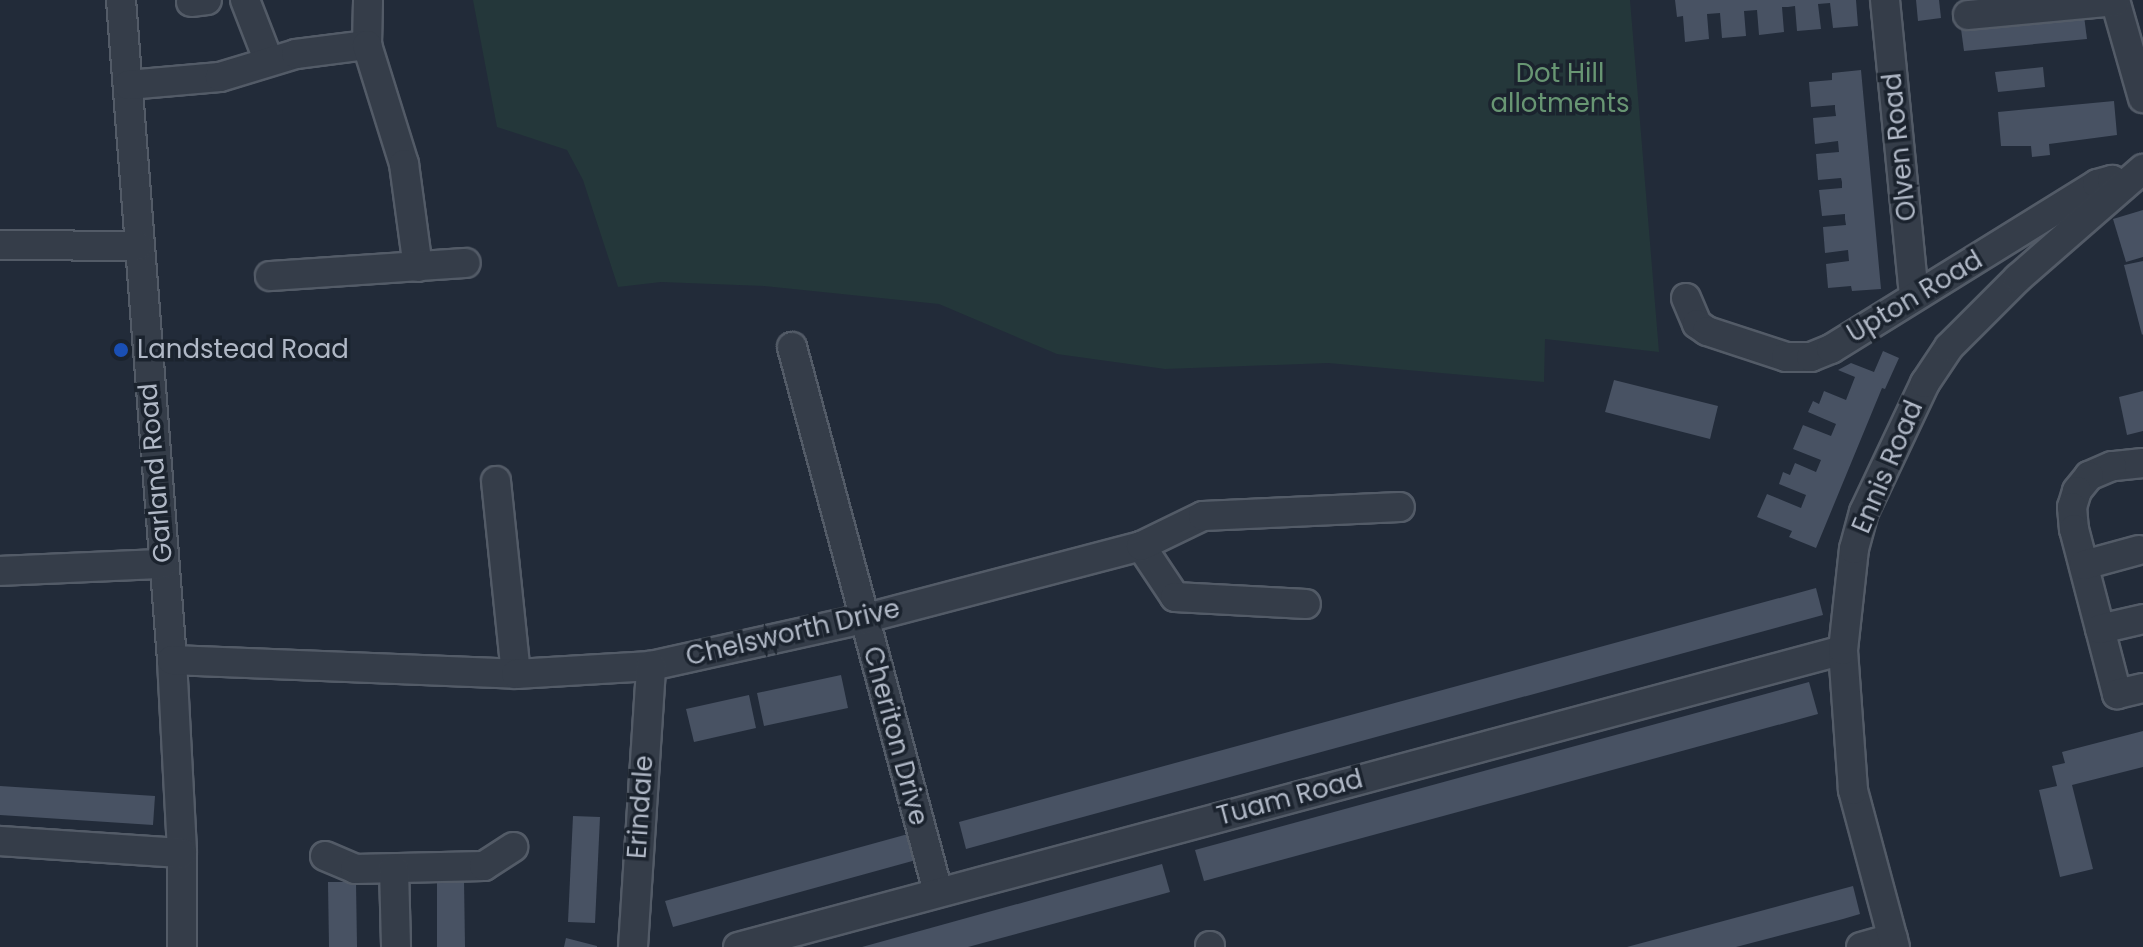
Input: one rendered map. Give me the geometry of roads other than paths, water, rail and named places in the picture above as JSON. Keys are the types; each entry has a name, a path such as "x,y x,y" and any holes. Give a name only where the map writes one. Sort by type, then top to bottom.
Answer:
{"street":[{"name":"Garland Road","path":"121,0 172,660 182,853 182,947"},
{"path":"245,0 269,62"},
{"path":"368,0 367,45 404,164 418,267"},
{"name":"Olven Road","path":"1885,0 1914,294"},
{"path":"1968,15 2115,1 2143,98"},
{"path":"128,85 220,77 296,54 367,45"},
{"name":"Upton Road","path":"1692,311 1707,331 1786,357 1811,357 1831,349 1914,294 2097,184 2132,178"},
{"name":"Ennis Road","path":"1894,942 1853,790 1843,650 1854,549 1864,512 1925,383 1949,347 2018,278 2132,178"},
{"path":"0,245 138,246"},
{"path":"270,276 466,263"},
{"name":"Cheriton Drive","path":"792,347 938,892"},
{"path":"2143,463 2112,466 2089,476 2077,491 2072,507 2074,529 2117,694 2143,688"},
{"path":"496,481 516,674"},
{"name":"Chelsworth Drive","path":"172,660 516,674 651,666 863,619 1141,546 1203,516 1400,507"},
{"path":"1141,546 1175,597 1306,604"},
{"path":"2084,565 2139,550"},
{"path":"0,571 163,564"},
{"path":"2100,629 2143,619"},
{"name":"Tuam Road","path":"738,947 1843,650"},
{"name":"Erindale","path":"633,947 651,666"},
{"path":"0,841 182,853"},
{"path":"325,856 355,869 484,866 513,847"},
{"path":"394,869 396,947"},
{"path":"1861,947 1894,942"}],"place":[{"name":"Landstead Road","path":"121,350"}],"park label":[{"name":"Dot Hill allotments","path":"1560,89"}]}
